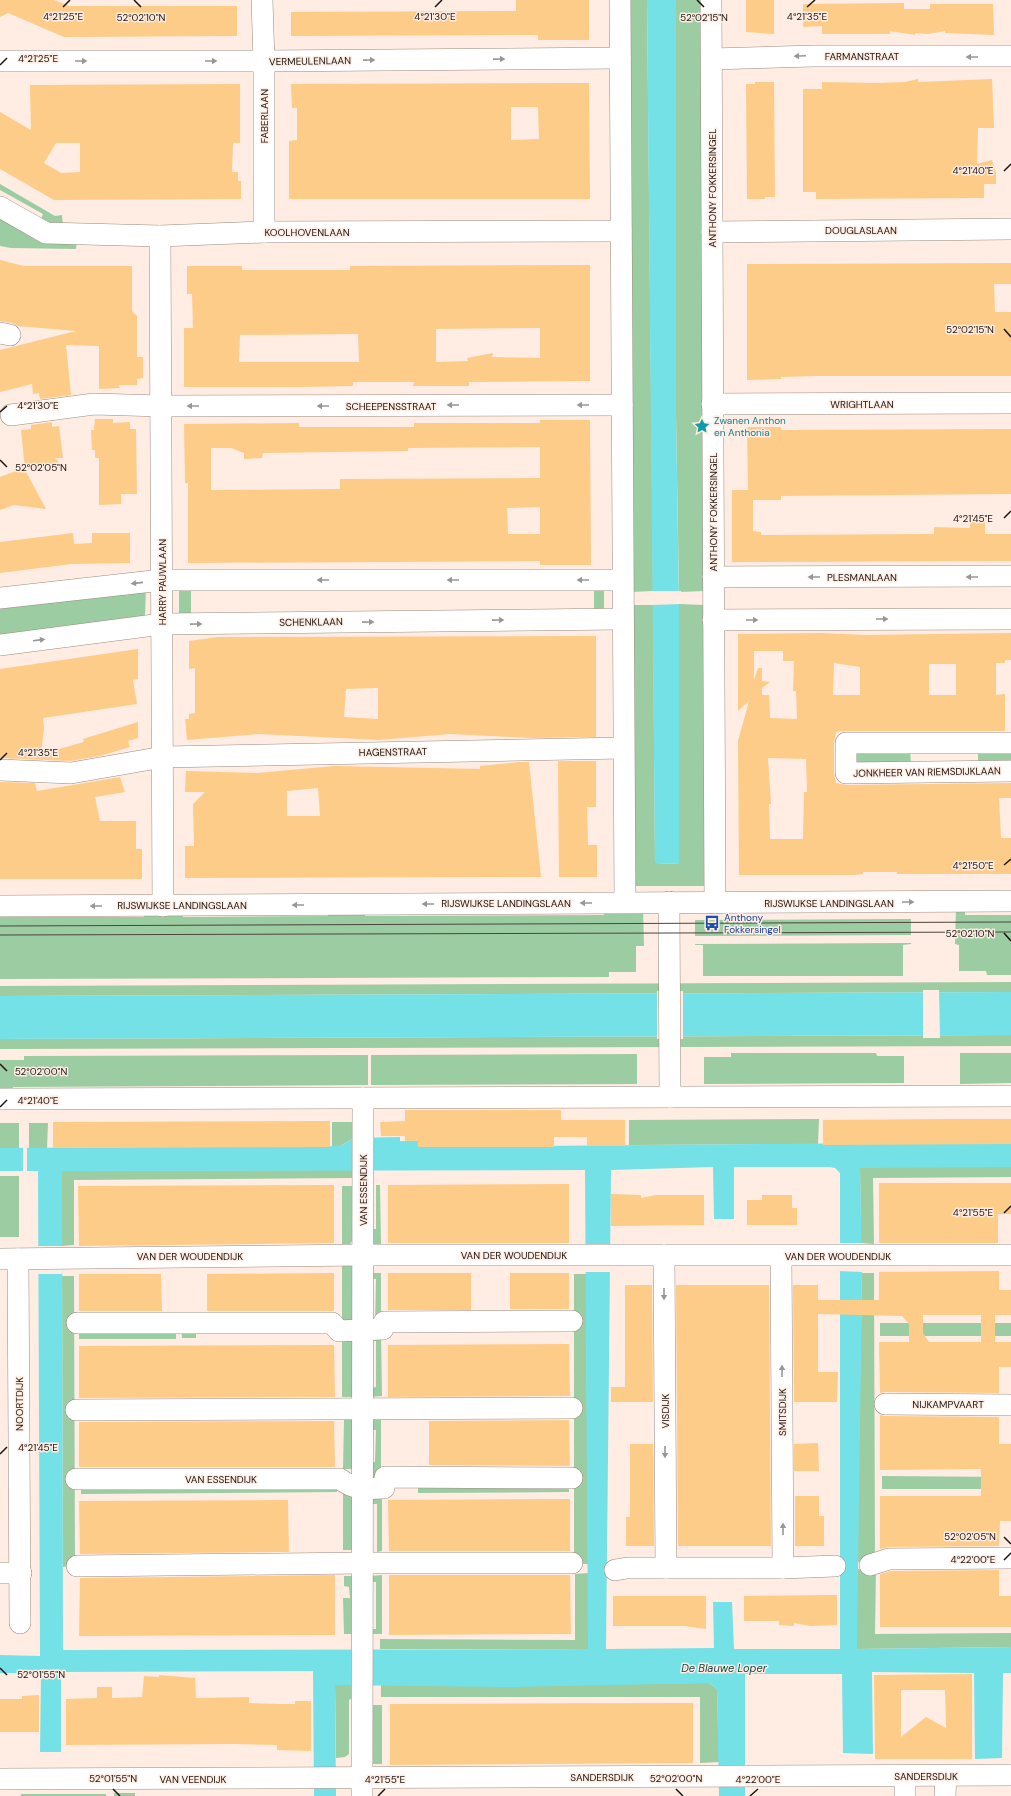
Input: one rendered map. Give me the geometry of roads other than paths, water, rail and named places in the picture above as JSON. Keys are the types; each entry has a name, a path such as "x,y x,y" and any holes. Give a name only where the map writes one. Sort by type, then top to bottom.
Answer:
{"street":[{"name":"FABERLAAN","path":"262,0 264,61 264,232"},
{"path":"620,0 622,619 625,902"},
{"name":"ANTHONY FOKKERSINGEL","path":"711,0 715,903"},
{"name":"FARMANSTRAAT","path":"712,59 813,56 1011,56"},
{"name":"VERMEULENLAAN","path":"0,61 264,61 620,58"},
{"name":"KOOLHOVENLAAN","path":"0,207 46,233 160,236 264,232 621,231"},
{"name":"DOUGLASLAAN","path":"712,232 1011,229"},
{"name":"HARRY PAUWLAAN","path":"160,236 163,906"},
{"name":"WRIGHTLAAN","path":"712,404 1011,403"},
{"path":"12,415 94,404 161,406"},
{"name":"SCHEEPENSSTRAAT","path":"161,406 622,405"},
{"name":"PLESMANLAAN","path":"713,577 1011,576"},
{"path":"0,598 162,580 622,580"},
{"name":"SCHENKLAAN","path":"0,645 162,624 622,619"},
{"path":"714,620 1011,619"},
{"name":"JONKHEER VAN RIEMSDIJKLAAN","path":"1011,743 846,743 846,773 1011,771"},
{"name":"HAGENSTRAAT","path":"163,757 623,748"},
{"path":"0,770 71,773 163,757"},
{"name":"RIJSWIJKSE LANDINGSLAAN","path":"0,906 1011,901"},
{"path":"669,902 670,1096"},
{"path":"0,1099 1011,1096"},
{"name":"VAN ESSENDIJK","path":"362,1787 364,1489 363,1098"},
{"name":"VAN DER WOUDENDIJK","path":"17,1259 363,1255 1011,1255"},
{"name":"VISDIJK","path":"664,1255 666,1568"},
{"name":"SMITSDIJK","path":"781,1256 783,1568"},
{"name":"NOORTDIJK","path":"17,1259 21,1573 20,1623"},
{"path":"77,1324 332,1324 339,1331 383,1329 384,1322 488,1320 572,1321"},
{"name":"NIJKAMPVAART","path":"885,1404 1011,1405"},
{"path":"76,1410 572,1408"},
{"name":"VAN ESSENDIJK","path":"76,1479 340,1479 349,1486 364,1489 384,1488 385,1478 572,1478"},
{"path":"870,1565 889,1560 1011,1558"},
{"path":"78,1566 363,1563 572,1563"},
{"path":"615,1570 627,1568 783,1568 835,1566"},
{"path":"0,1573 21,1573"},
{"name":"SANDERSDIJK","path":"362,1787 713,1776 759,1777 905,1786 946,1786 1011,1775"},
{"name":"VAN VEENDIJK","path":"0,1779 335,1778 362,1787"}],"water":[{"path":"647,0 676,0 676,414 679,604 679,864 655,863"},
{"path":"1011,992 1011,1035 0,1039 0,996"},
{"name":"De Blauwe Loper","path":"400,1137 400,1141 418,1141 418,1147 1011,1142 1011,1167 860,1168 862,1273 857,1649 1011,1647 1011,1673 1003,1673 1002,1758 975,1759 974,1673 872,1672 873,1754 843,1753 842,1674 745,1674 745,1796 719,1796 717,1689 709,1683 510,1687 335,1685 336,1796 314,1796 313,1671 61,1672 61,1752 40,1752 41,1673 0,1673 0,1655 40,1656 38,1171 0,1171 0,1148 340,1146 354,1138","holes":["713,1167 714,1219 734,1219 734,1167 829,1167 835,1168 840,1173 840,1649 734,1649 732,1602 713,1602 714,1648 606,1649 611,1170","585,1170 588,1649 63,1650 62,1171"]}],"tram line":[{"path":"0,926 1011,922"},
{"path":"0,935 1011,932"}],"place":[{"name":"Zwanen Anthon en Anthonia","path":"702,426"},
{"name":"Anthony Fokkersingel","path":"712,923"}]}
